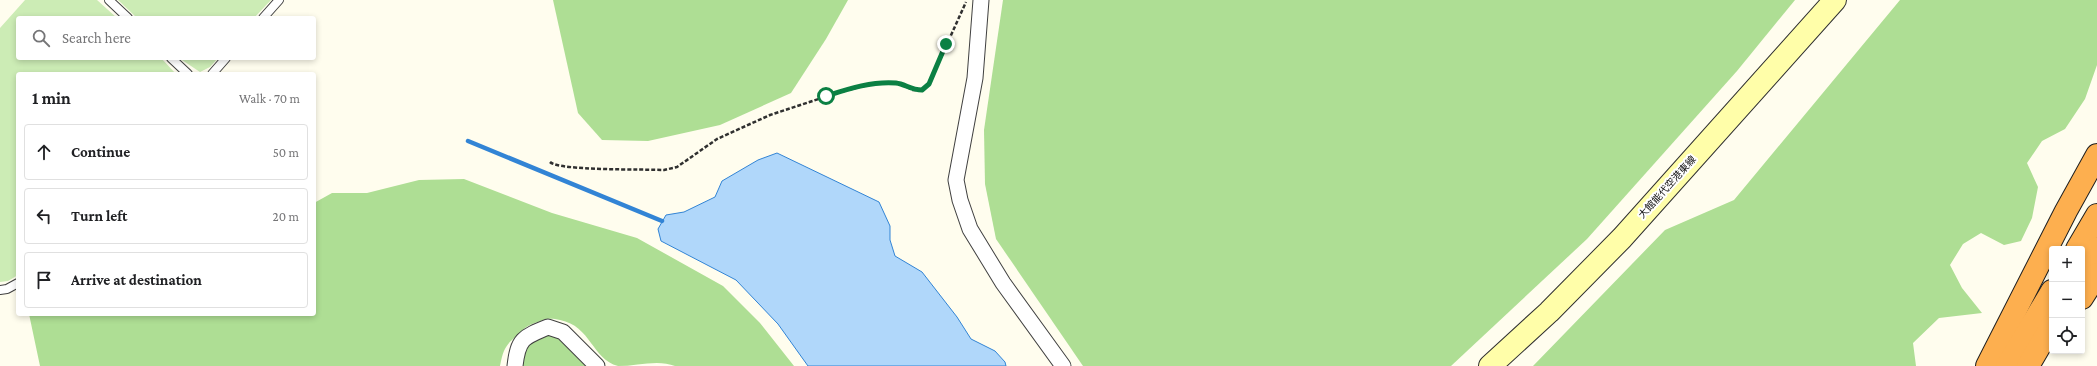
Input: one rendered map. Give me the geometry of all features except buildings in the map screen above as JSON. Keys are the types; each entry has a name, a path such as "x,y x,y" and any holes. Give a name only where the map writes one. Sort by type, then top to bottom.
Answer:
{"highway":[{"path":"1987,366 2097,155"},
{"path":"2079,246 2097,215"},
{"path":"2085,269 2097,248"},
{"path":"2085,293 2097,274"},
{"path":"2007,366 2049,296"},
{"path":"2028,366 2049,330"},
{"path":"2039,366 2049,351"}],"main road":[{"name":"大館能代空港東線","path":"1490,366 1549,312 1622,238 1835,0"}],"street":[{"path":"981,0 975,78 956,180 960,200 970,228 1003,283 1063,366"},
{"path":"515,366 518,346 530,334 548,327 563,332 597,366"}],"lane":[{"path":"109,0 126,16"},
{"path":"264,16 279,0"},
{"path":"173,60 186,72"},
{"path":"214,72 224,60"},
{"path":"0,290 7,289 16,284"}],"path":[{"path":"550,162 553,166 570,168 664,170 677,167 716,139 770,115 840,92 876,83 898,83 913,90 922,90 929,84 967,0"}],"green space":[{"path":"25,0 97,0 115,16 16,16 16,60 163,60 174,72 16,72 16,276 8,281 0,282 0,28"},
{"path":"118,0 271,0 256,16 135,16"},
{"path":"553,0 848,0 826,39 791,93 720,125 648,141 602,140 578,113"},
{"path":"1003,0 1795,0 1737,71 1587,239 1451,366 1083,366 996,239 985,184 984,130"},
{"path":"1900,0 2097,0 2097,65 2085,99 2065,129 2042,141 2027,163 2038,187 2032,218 2021,241 2004,245 1981,233 1963,244 1950,265 1962,288 1982,313 1939,318 1913,343 1916,366 1533,366 1665,230 1734,200"},
{"path":"182,60 216,60 210,67 200,72"},
{"path":"464,179 552,213 637,238 723,286 760,323 794,366 675,366 655,363 618,366 602,357 585,335 570,323 549,319 526,327 514,338 503,353 500,366 40,366 29,316 316,316 316,202 332,193 367,193 419,180"},
{"path":"554,334 564,341 590,366 523,366 521,362 529,345 536,339"}],"water":[{"path":"777,153 879,202 890,226 890,240 895,256 922,272 957,317 971,339 995,351 1005,362 1006,366 808,366 778,324 736,280 661,241 658,229 666,215 684,212 715,197 722,181 758,160"}],"waterway":[{"path":"468,141 662,221"}],"route":[{"path":"826,96 876,83 898,83 913,90 922,90 929,84 946,44"}]}
